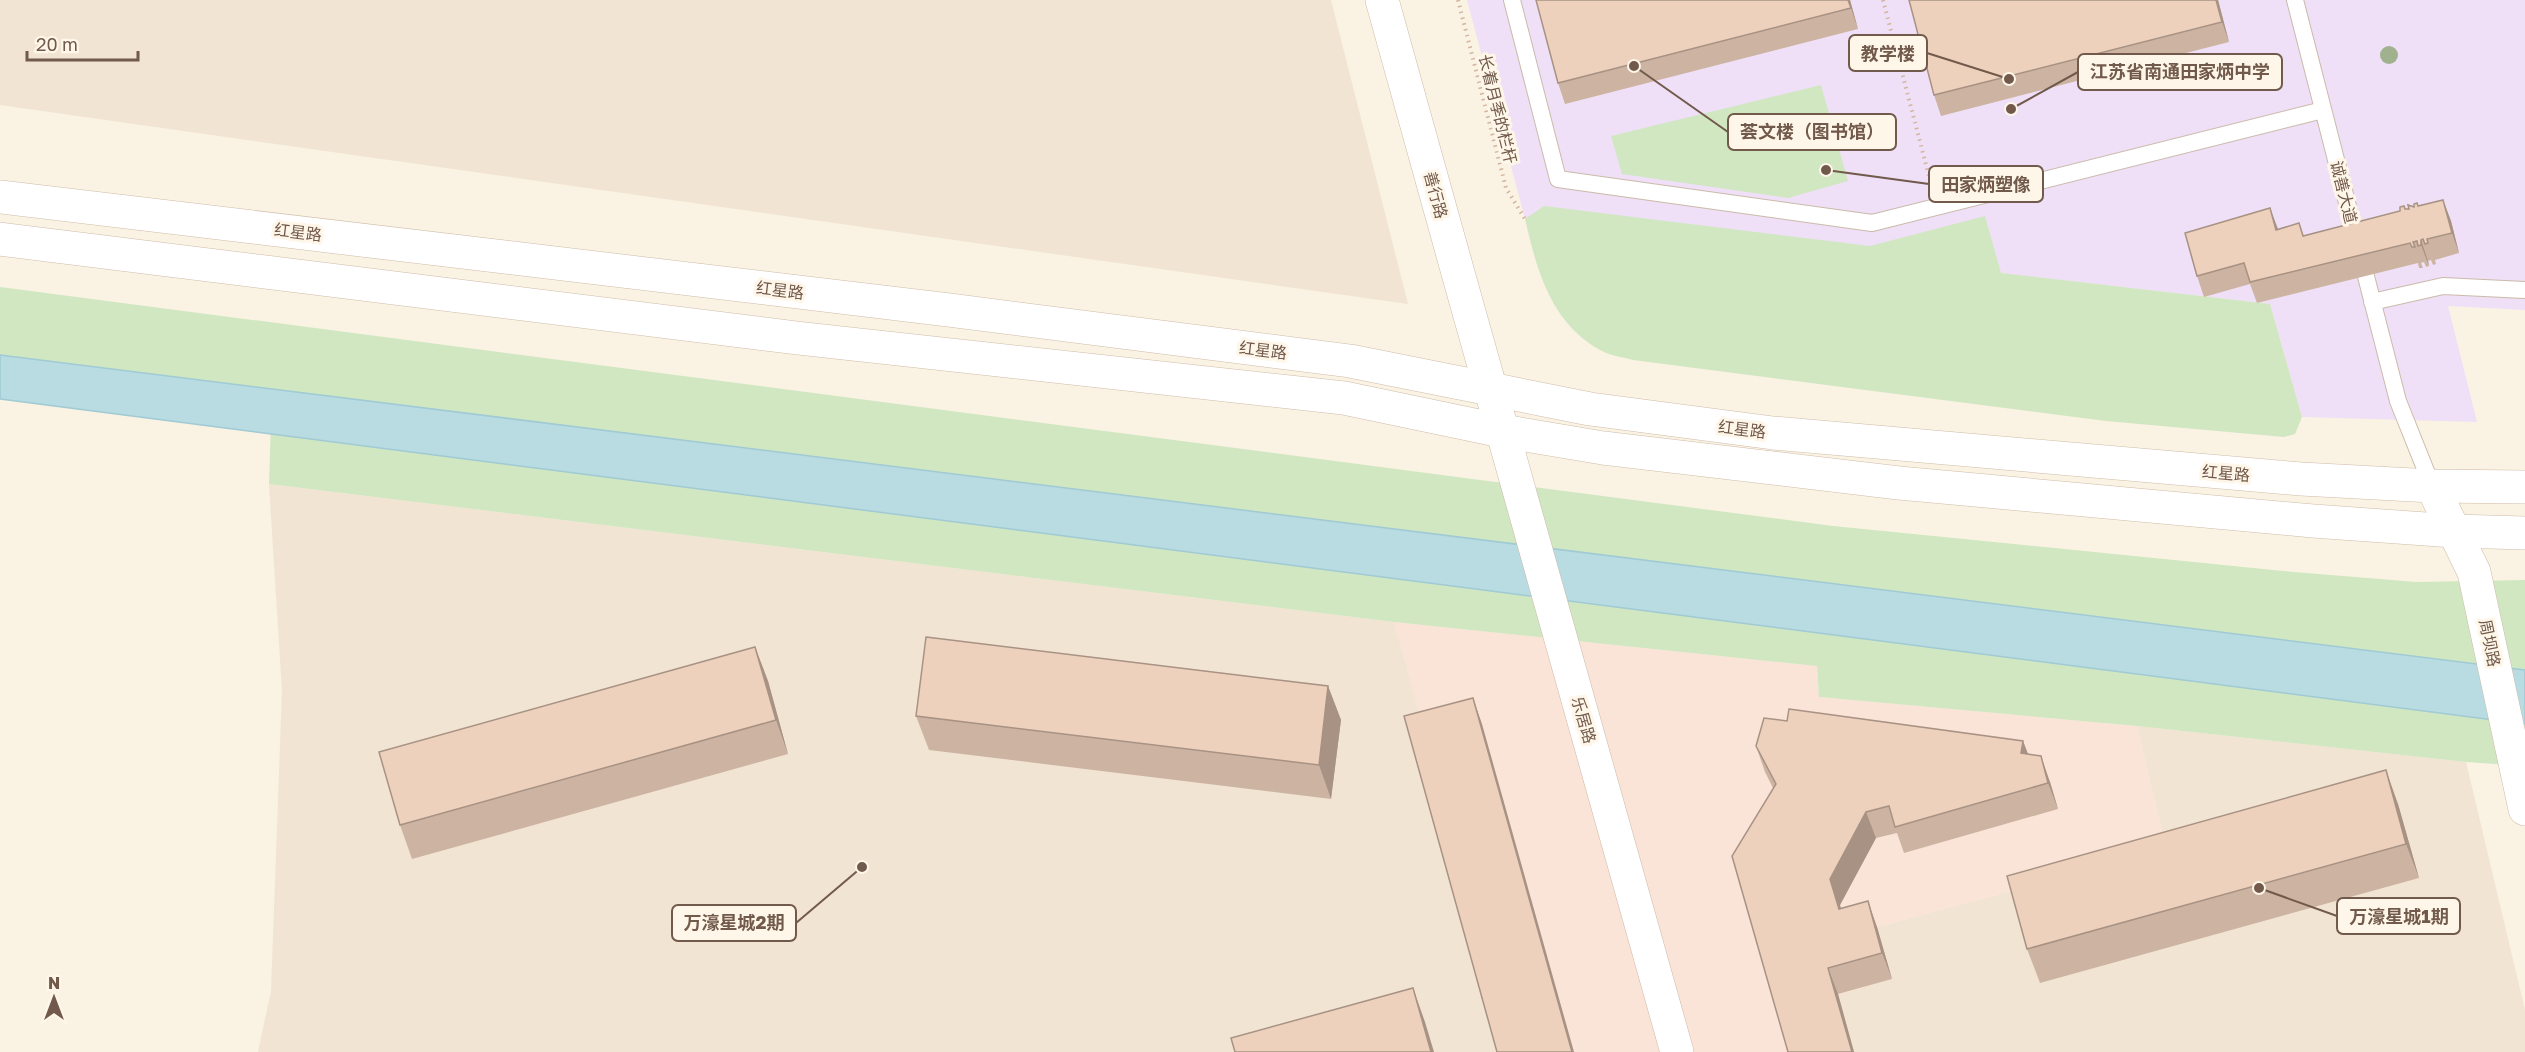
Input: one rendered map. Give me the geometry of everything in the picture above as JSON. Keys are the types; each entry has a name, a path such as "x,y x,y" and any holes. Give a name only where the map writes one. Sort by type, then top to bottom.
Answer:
{"main road":[{"name":"善行路","path":"1382,0 1489,389"},
{"name":"红星路","path":"0,197 949,310 1350,361 1590,410 1784,434 2301,479 2432,486 2525,487"},
{"path":"0,239 797,338 1344,398 1502,431 1603,448 1899,483 2313,521 2454,531 2525,533"},
{"name":"乐居路","path":"1489,389 1557,622 1677,1052"},
{"name":"周坝路","path":"2432,486 2474,572 2525,808"}],"lane":[{"path":"1512,0 1558,178 1872,223 2323,110"},
{"name":"诚善大道","path":"2295,0 2398,401 2432,486"},
{"path":"2372,302 2443,286 2525,290"}],"path":[{"name":"长着月季的栏杆","path":"1458,0 1506,188 1525,219"},
{"path":"1883,0 1937,207"}],"shaded area":[{"path":"0,0 1331,0 1408,304 0,105"},
{"path":"1467,0 2525,0 2525,310 2448,306 2477,422 2302,417 2270,304 1525,219"},
{"path":"269,484 1394,622 1427,739 1499,1052 258,1052 271,991 282,691"},
{"path":"1394,622 1817,666 1819,697 2137,726 2166,849 1877,927 1892,979 1838,995 1854,1052 1499,1052 1426,739"},
{"path":"2137,726 2466,762 2525,1010 2525,1052 1854,1052 1838,994 1892,979 1877,927 2166,849"}],"green space":[{"path":"1821,85 1848,181 1788,198 1622,174 1611,136"},
{"path":"1544,206 1870,246 1985,216 2001,273 2270,304 2302,417 2295,434 2284,437 2106,421 1633,360 1613,355 1585,340 1570,326 1558,311 1549,294 1535,258 1525,219"},
{"path":"0,287 1833,526 2416,582 2525,580 2525,766 2466,762 2137,726 1819,697 1817,666 1394,622 269,484 272,391 0,355"}],"water":[{"path":"0,355 2525,670 2525,724 0,399"}],"building":[{"path":"1536,0 1848,0 1851,8 1558,83"},
{"path":"1909,0 2216,0 2222,22 1934,95"},
{"path":"2443,200 2452,233 2427,239 2428,243 2425,244 2423,239 2421,245 2418,246 2417,241 2413,242 2415,247 2412,247 2410,243 2250,282 2244,263 2197,276 2185,233 2270,208 2276,230 2299,223 2303,236 2400,211 2400,207 2404,206 2405,209 2409,209 2408,205 2414,207 2417,203 2418,206"},
{"path":"926,637 1328,686 1319,765 916,716"},
{"path":"755,647 776,720 400,825 379,752"},
{"path":"1473,698 1572,1052 1497,1052 1404,716"},
{"path":"1789,709 2023,741 2021,753 2041,756 2048,783 1895,827 1889,806 1866,812 1830,879 1839,909 1868,901 1882,953 1828,968 1852,1052 1788,1052 1732,856 1776,784 1756,746 1764,718 1787,721"},
{"path":"2386,770 2406,844 2027,949 2007,876"},
{"path":"1413,988 1431,1052 1235,1052 1231,1038"}],"place":[{"name":"荟文楼（图书馆）","path":"1634,66"},
{"name":"教学楼","path":"2009,79"},
{"name":"江苏省南通田家炳中学","path":"2011,109"},
{"name":"田家炳塑像","path":"1826,170"},
{"name":"万濠星城2期","path":"862,867"},
{"name":"万濠星城1期","path":"2259,888"}]}
